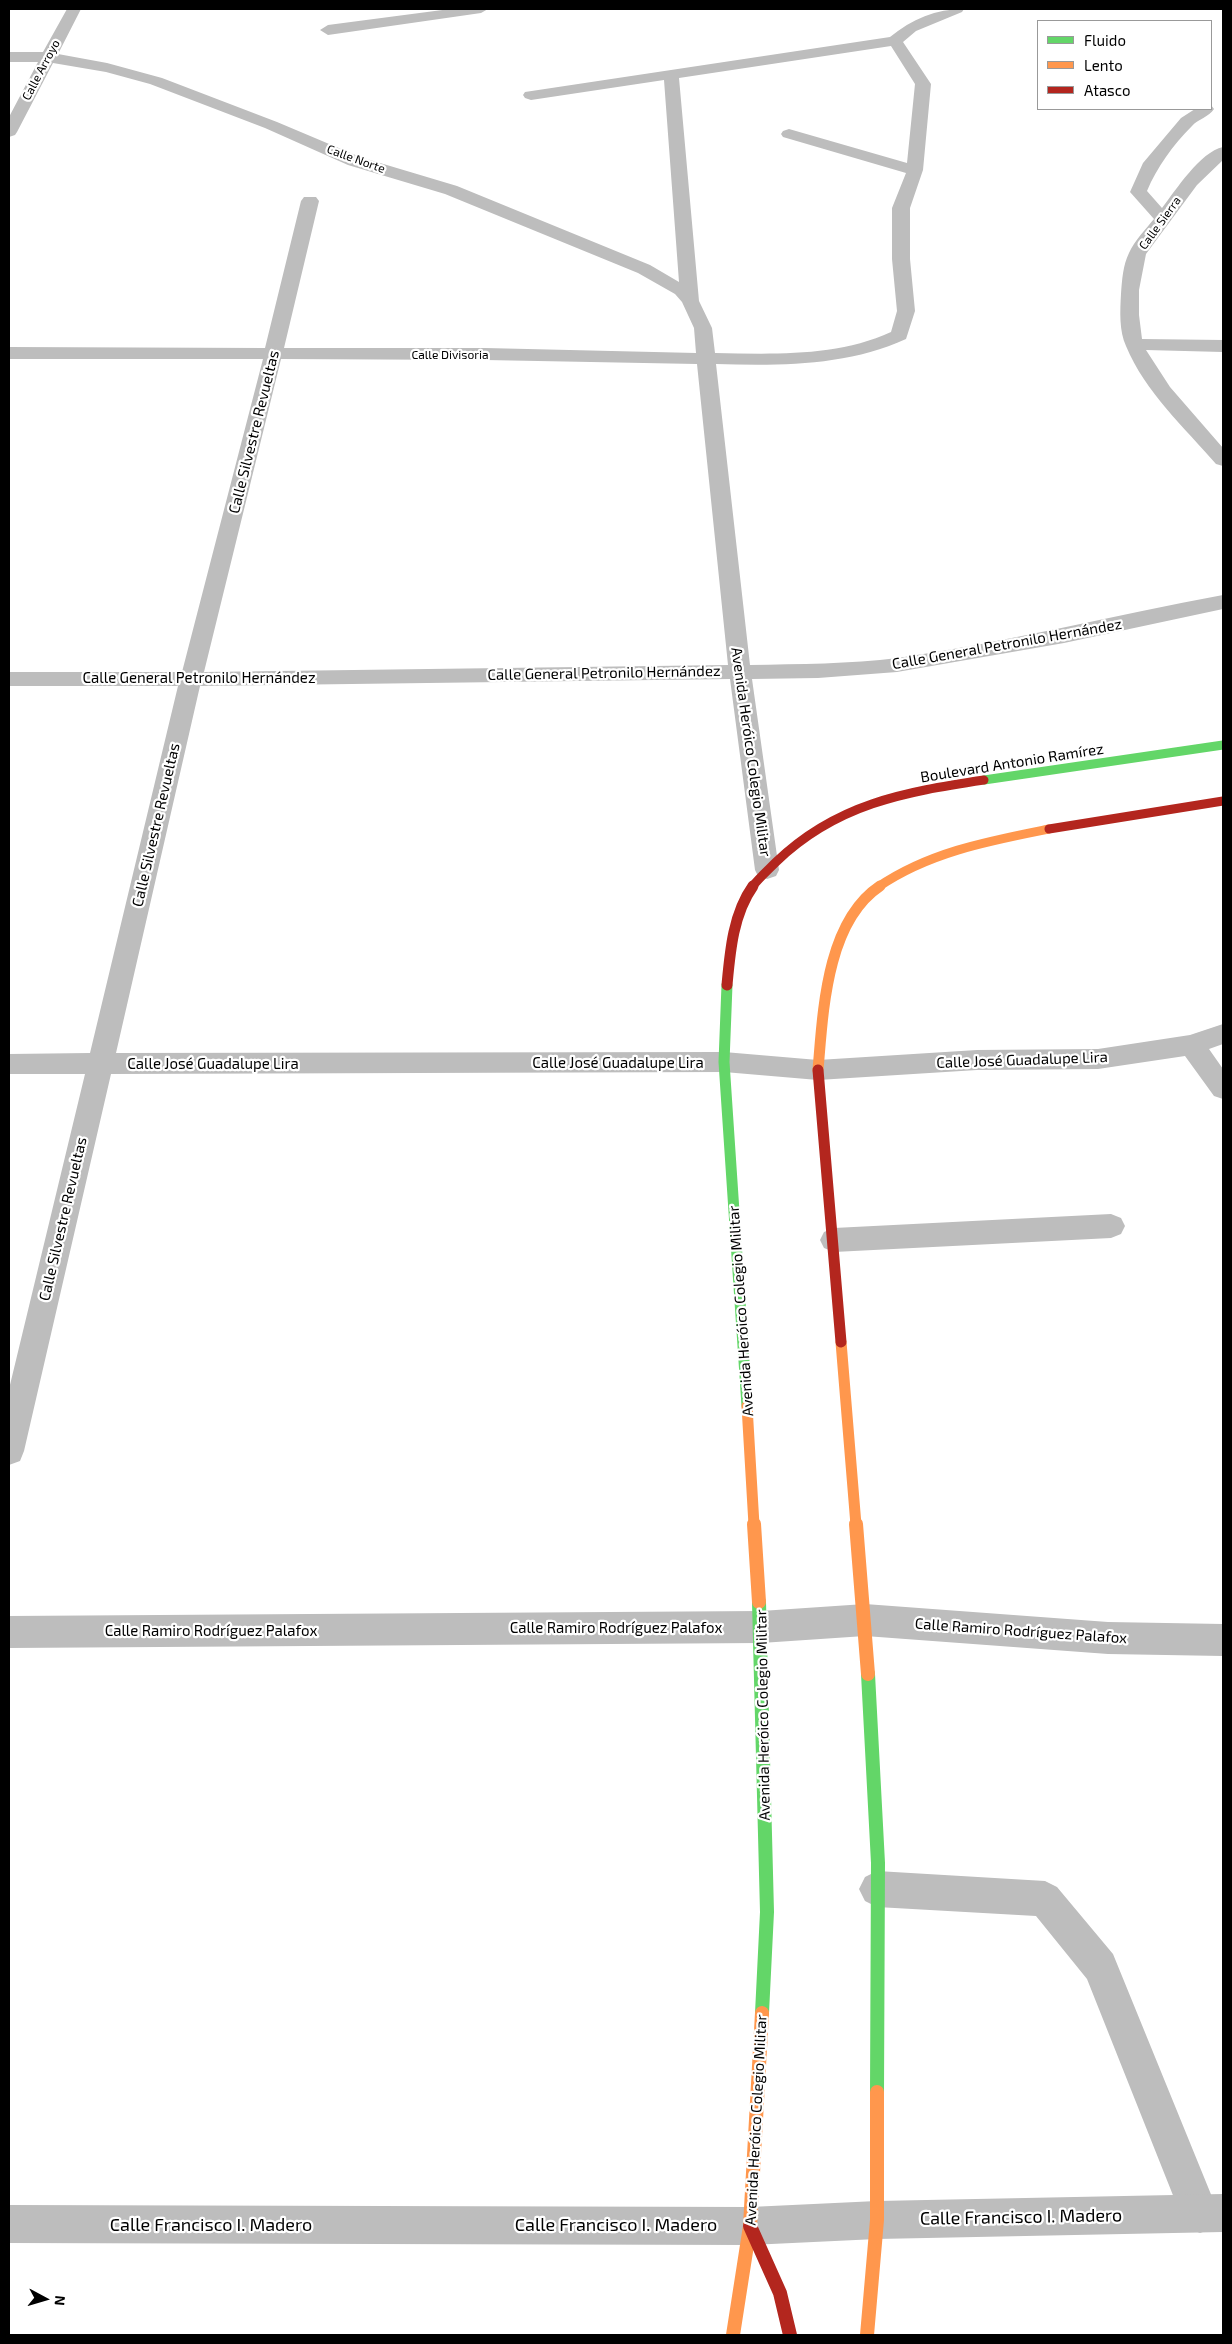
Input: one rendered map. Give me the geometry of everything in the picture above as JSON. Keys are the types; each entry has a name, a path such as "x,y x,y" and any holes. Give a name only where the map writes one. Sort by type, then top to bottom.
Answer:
{"main road":[{"name":"Boulevard Antonio Ramírez","path":"767,870 802,838 820,826 861,808 971,782 1223,745"},
{"path":"867,2335 877,2220 878,1863 865,1620 818,1070 824,1003 832,963 844,931 859,904 878,887 915,865 945,853 1037,831 1223,801"},
{"name":"Avenida Heróico Colegio Militar","path":"733,2335 750,2226 767,1912 762,1627 724,1062 726,998 736,926 747,895 767,870"},
{"path":"750,2226 778,2290 789,2320 790,2335"}],"street":[{"name":"Calle Arroyo","path":"9,132 74,9"},
{"path":"328,30 481,9"},
{"path":"531,95 895,41 911,28 957,9"},
{"path":"789,134 914,170 922,84 895,41"},
{"name":"Calle Norte","path":"9,56 48,57 107,68 156,80 271,125 354,161 451,190 644,269 681,290 690,301"},
{"path":"671,74 690,301"},
{"path":"1162,219 1138,192 1148,167 1187,121 1204,110"},
{"name":"Calle Sierra","path":"1223,152 1212,159 1185,190 1135,258 1129,301 1134,344 1160,386 1223,460"},
{"name":"Calle Divisoria","path":"9,353 485,354 790,359 854,350 890,341 899,335 906,312 901,259 901,208 914,170"},
{"name":"Calle Silvestre Revueltas","path":"9,1451 191,679 274,355 310,201"},
{"name":"Avenida Heróico Colegio Militar","path":"690,301 703,328 740,672 767,870"},
{"path":"1134,344 1223,346"},
{"name":"Calle General Petronilo Hernández","path":"9,679 191,679 818,671 897,664 1064,636 1223,602"},
{"name":"Calle José Guadalupe Lira","path":"9,1064 724,1062 818,1070 977,1060 1098,1059 1191,1045 1223,1034"},
{"path":"1191,1045 1223,1089"},
{"path":"834,1240 1111,1226"},
{"name":"Calle Ramiro Rodríguez Palafox","path":"9,1632 762,1627 865,1620 1108,1638 1223,1640"},
{"path":"877,1889 1045,1899 1100,1967 1212,2214"},
{"name":"Calle Francisco I. Madero","path":"9,2224 750,2226 877,2220 1212,2214"}],"traffic: fast":[{"path":"984,780 1223,745"},
{"path":"727,985 724,1062 747,1406"},
{"path":"759,1602 767,1912 762,2013"},
{"path":"868,1674 878,1863 877,2092"}],"traffic: slow":[{"path":"818,1070 824,1008 833,963 839,942 858,906 875,889 896,875 920,863 973,845 1049,829"},
{"path":"841,1342 868,1674"},
{"path":"747,1406 759,1602"},
{"path":"733,2335 750,2226 762,2013"},
{"path":"867,2335 877,2220 877,2092"}],"traffic: jam":[{"path":"727,985 736,926 748,893 762,875 800,840 833,819 896,796 984,780"},
{"path":"1049,829 1223,801"},
{"path":"818,1070 841,1342"},
{"path":"750,2226 780,2293 790,2335"}]}
